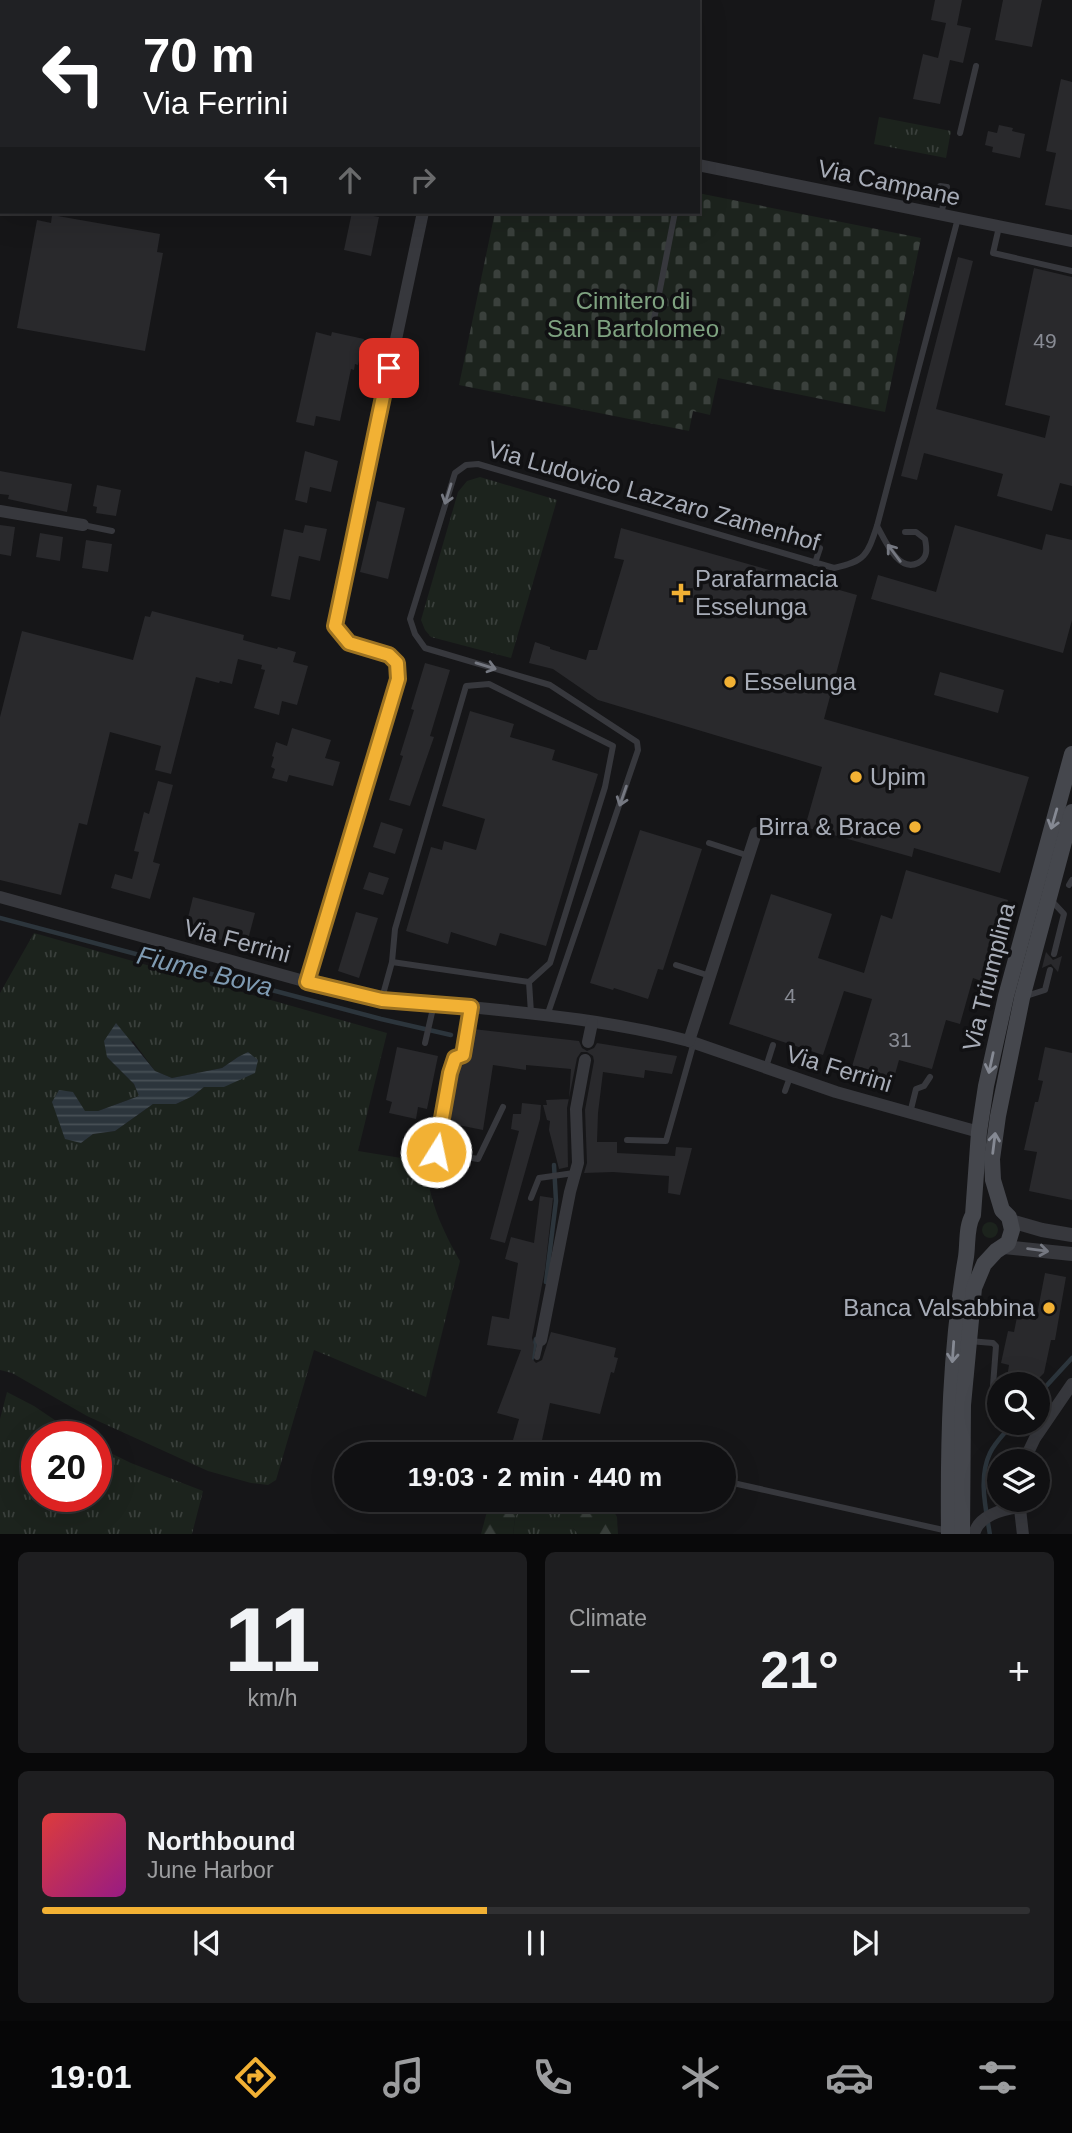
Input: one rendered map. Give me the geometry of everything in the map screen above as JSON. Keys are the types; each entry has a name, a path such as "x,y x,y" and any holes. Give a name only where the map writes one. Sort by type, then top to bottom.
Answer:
{"main road":[{"name":"Via Triumplina","path":"953,1534 951,1373 958,1296 969,1225 974,1215 979,1132 984,1099 1006,996 1072,754"},
{"name":"Via Triumplina","path":"953,1534 974,1289 984,1264 1012,1235 995,1190 992,1159 1005,1075 1022,998 1048,897 1069,834 1072,812"},
{"path":"974,1215 984,1208 993,1208 1006,1216"},
{"path":"969,1236 976,1247 982,1250 1000,1249"}],"street":[{"name":"Via Campane","path":"700,165 1072,241"},
{"path":"307,982 398,679 397,663 389,655 349,643 335,626 423,214"},
{"path":"0,511 83,525"},
{"path":"691,1041 756,833"},
{"name":"Via Ferrini","path":"0,897 307,982 382,1000 531,1014 664,1034 790,1077 979,1132"},
{"path":"589,1042 592,1023"},
{"path":"541,1340 578,1163 576,1109 585,1060"},
{"path":"1006,1216 1042,1230 1072,1235"},
{"path":"1000,1249 1072,1254"},
{"path":"1030,1449 1072,1384"},
{"path":"974,1534 976,1525 998,1512"},
{"path":"1020,1512 1023,1534"}],"lane":[{"path":"960,133 976,66"},
{"path":"940,186 947,187 941,215"},
{"path":"652,330 675,214"},
{"name":"Via Ludovico Lazzaro Zamenhof","path":"547,1016 636,760 637,742 550,685 425,648 415,634 410,619 455,473 466,465 478,464 834,568 856,563 870,547 877,526 958,218"},
{"path":"999,227 992,254 1072,271"},
{"path":"83,525 112,531"},
{"path":"877,526 902,564 913,566 923,560 927,552 925,539 916,532 905,532"},
{"path":"815,563 820,548"},
{"path":"382,1000 392,962 395,929 466,686 489,684 613,746 605,787 550,963 529,982"},
{"path":"709,843 749,856"},
{"path":"1048,897 1064,914 1054,954"},
{"path":"392,962 529,982"},
{"path":"676,965 710,976"},
{"path":"1022,998 1045,990 1050,970"},
{"path":"529,982 531,1014"},
{"path":"426,1040 434,1004"},
{"path":"471,1007 463,1055 455,1058 450,1073 436,1152 478,1159 503,1107"},
{"path":"627,1140 666,1141 691,1041"},
{"path":"766,1069 774,1045"},
{"path":"785,1091 790,1077"},
{"path":"910,1113 916,1089 924,1086 930,1077"},
{"path":"531,1198 539,1178 576,1172"},
{"path":"537,1357 541,1340"},
{"path":"968,1340 993,1343 996,1346 994,1372"},
{"path":"736,1484 953,1534"}],"green space":[{"path":"879,117 951,131 946,158 874,144"},
{"name":"Cimitero di San Bartolomeo","path":"700,193 921,238 885,412 718,378 710,415 693,411 689,431 459,385 495,214 700,214"},
{"path":"480,477 557,500 511,658 431,637 421,620 458,492 467,481"},
{"path":"34,933 387,1033 358,1151 426,1162 437,1213 460,1261 426,1397 314,1350 276,1480 268,1485 208,1471 112,1427 112,1421 98,1421 87,1416 12,1373 0,1370 0,993","holes":["133,1041 155,1071 172,1078 222,1068 238,1057 224,1087 204,1087 176,1104 153,1104 115,1131 93,1134 81,1143 73,1092 84,1111 98,1111 139,1096 134,1084 107,1057"]},
{"path":"990,1222 998,1230 990,1238 982,1230"},
{"path":"7,1392 56,1421 21,1421 21,1512 112,1512 112,1454 203,1491 192,1534 0,1534 0,1419"},
{"path":"487,1512 518,1512 513,1534 481,1534"},
{"path":"518,1512 586,1512 573,1528 578,1534 513,1534"},
{"path":"614,1512 618,1534 578,1534 573,1528 572,1514"}],"shaded area":[{"path":"116,1023 155,1071 172,1078 222,1068 248,1052 258,1060 255,1073 224,1087 204,1087 176,1104 153,1104 115,1131 93,1134 81,1143 65,1139 52,1102 59,1090 73,1092 85,1111 98,1111 139,1096 134,1084 107,1057 104,1041"}],"building":[{"path":"935,0 962,0 957,25 971,28 963,63 950,60 940,104 913,99 923,54 938,58 946,23 931,20"},
{"path":"1003,0 1042,0 1032,47 995,40"},
{"path":"1061,79 1072,82 1072,210 1045,205 1056,153 1046,151"},
{"path":"999,125 1025,134 1020,158 992,152 993,147 985,145 988,131 997,133"},
{"path":"352,214 379,217 371,256 344,250"},
{"path":"52,215 160,234 157,252 163,253 145,351 17,328 37,220 51,223"},
{"path":"958,257 973,261 936,409 1045,438 1050,416 1005,405 1034,268 1072,277 1072,486 1060,483 1052,511 997,496 1003,474 924,453 917,480 901,476"},
{"path":"316,332 331,336 332,332 364,339 358,365 355,364 354,370 351,369 340,421 316,416 314,426 296,422"},
{"path":"305,451 338,461 331,492 310,487 307,503 295,500"},
{"path":"0,471 72,484 67,512 8,499 9,495 0,494"},
{"path":"97,485 121,490 116,516 96,513 97,507 93,506"},
{"path":"377,501 405,508 388,579 360,572"},
{"path":"0,525 15,527 11,556 0,554"},
{"path":"305,525 327,529 320,561 299,556 290,600 271,596 284,529 303,533"},
{"path":"955,525 1042,550 1046,534 1072,540 1072,620 1063,653 871,599 878,575 936,592"},
{"path":"621,528 857,595 824,719 1029,777 1000,873 914,848 912,857 805,827 822,767 598,700 553,669 529,663 535,642 586,660 589,650 597,650 624,560 614,558"},
{"path":"40,533 63,537 60,561 36,557"},
{"path":"86,540 112,544 108,572 82,568"},
{"path":"152,611 244,635 243,640 296,652 293,662 308,666 297,705 282,701 279,715 254,708 265,670 261,669 262,665 238,659 232,684 196,677 171,774 155,770 161,746 110,732 87,825 79,823 61,895 0,880 0,717 22,631 133,660 145,616 150,617"},
{"path":"425,663 450,670 430,736 434,737 410,806 389,800 403,756 400,755"},
{"path":"940,672 1004,690 998,713 934,695"},
{"path":"470,711 514,724 510,737 555,750 552,760 598,774 546,946 500,933 496,946 451,932 448,944 406,931 431,847 442,850 444,841 476,850 485,819 442,806"},
{"path":"292,728 331,740 325,758 340,762 333,786 289,775 287,782 272,778 275,769 271,767 272,756 276,742 287,746"},
{"path":"158,781 173,785 153,862 160,864 150,899 111,888 115,874 132,879 139,852 134,851 144,812 149,814"},
{"path":"381,822 403,829 395,854 373,847"},
{"path":"640,830 702,849 663,970 658,969 648,999 590,983"},
{"path":"906,870 1008,900 984,982 973,978 960,1024 946,1020 932,1069 899,1060 890,1092 848,1080 872,999 844,991 823,1055 729,1024 771,894 832,914 818,958 864,973 881,915 892,919"},
{"path":"369,872 389,878 383,895 363,889"},
{"path":"193,897 255,913 246,947 185,930"},
{"path":"356,912 378,918 359,978 338,971"},
{"path":"1046,952 1053,960 1062,956 1058,972 1051,964 1042,968"},
{"path":"473,1029 579,1041 587,1051 597,1043 677,1056 672,1074 645,1070 644,1078 603,1072 597,1142 617,1142 617,1153 675,1156 676,1147 692,1148 680,1195 668,1193 669,1176 584,1173 587,1163 585,1110 594,1061 593,1056 587,1052 581,1052 577,1058 569,1097 571,1069 526,1065 526,1070 493,1065 483,1130 448,1123 456,1073 460,1062 467,1063"},
{"path":"397,1047 438,1056 427,1109 418,1107 416,1119 389,1113 392,1102 386,1100"},
{"path":"1045,1047 1072,1053 1072,1200 1029,1191 1037,1152 1024,1150 1035,1102 1038,1102 1043,1081 1038,1080"},
{"path":"569,1099 568,1167 559,1169 549,1130 550,1121 547,1120 543,1105 547,1105 546,1100"},
{"path":"522,1103 541,1105 540,1119 505,1243 490,1239 519,1131 511,1129 513,1114 521,1114"},
{"path":"540,1196 553,1198 545,1269 532,1338 532,1359 536,1363 542,1360 551,1332 616,1348 614,1357 618,1358 614,1373 611,1372 600,1414 550,1403 542,1442 512,1442 519,1419 497,1413 521,1350 487,1345 492,1316 509,1319 518,1263 505,1259 511,1237 534,1243"},
{"path":"1045,1273 1066,1277 1055,1340 1051,1340 1044,1372 1008,1372 1009,1365 1001,1363 1008,1331 1014,1332 1017,1317 1036,1320"}],"waterway":[{"name":"Fiume Bova","path":"0,918 451,1035"},
{"name":"Fiume Bova","path":"546,1282 556,1201 554,1165"},
{"name":"Fiume Bova","path":"531,1361 536,1339"},
{"path":"1050,1382 1072,1358"},
{"path":"990,1534 984,1473 990,1453 1003,1435"}],"place":[{"name":"Parafarmacia Esselunga","path":"681,593"},
{"name":"Esselunga","path":"730,682"},
{"name":"Upim","path":"856,777"},
{"name":"Birra & Brace","path":"915,827"},
{"name":"Banca Valsabbina","path":"1049,1308"}],"route":[{"path":"389,368 335,626 349,643 389,655 397,663 398,679 307,982 382,1000 471,1007 463,1055 455,1058 450,1073 436,1152"}]}
